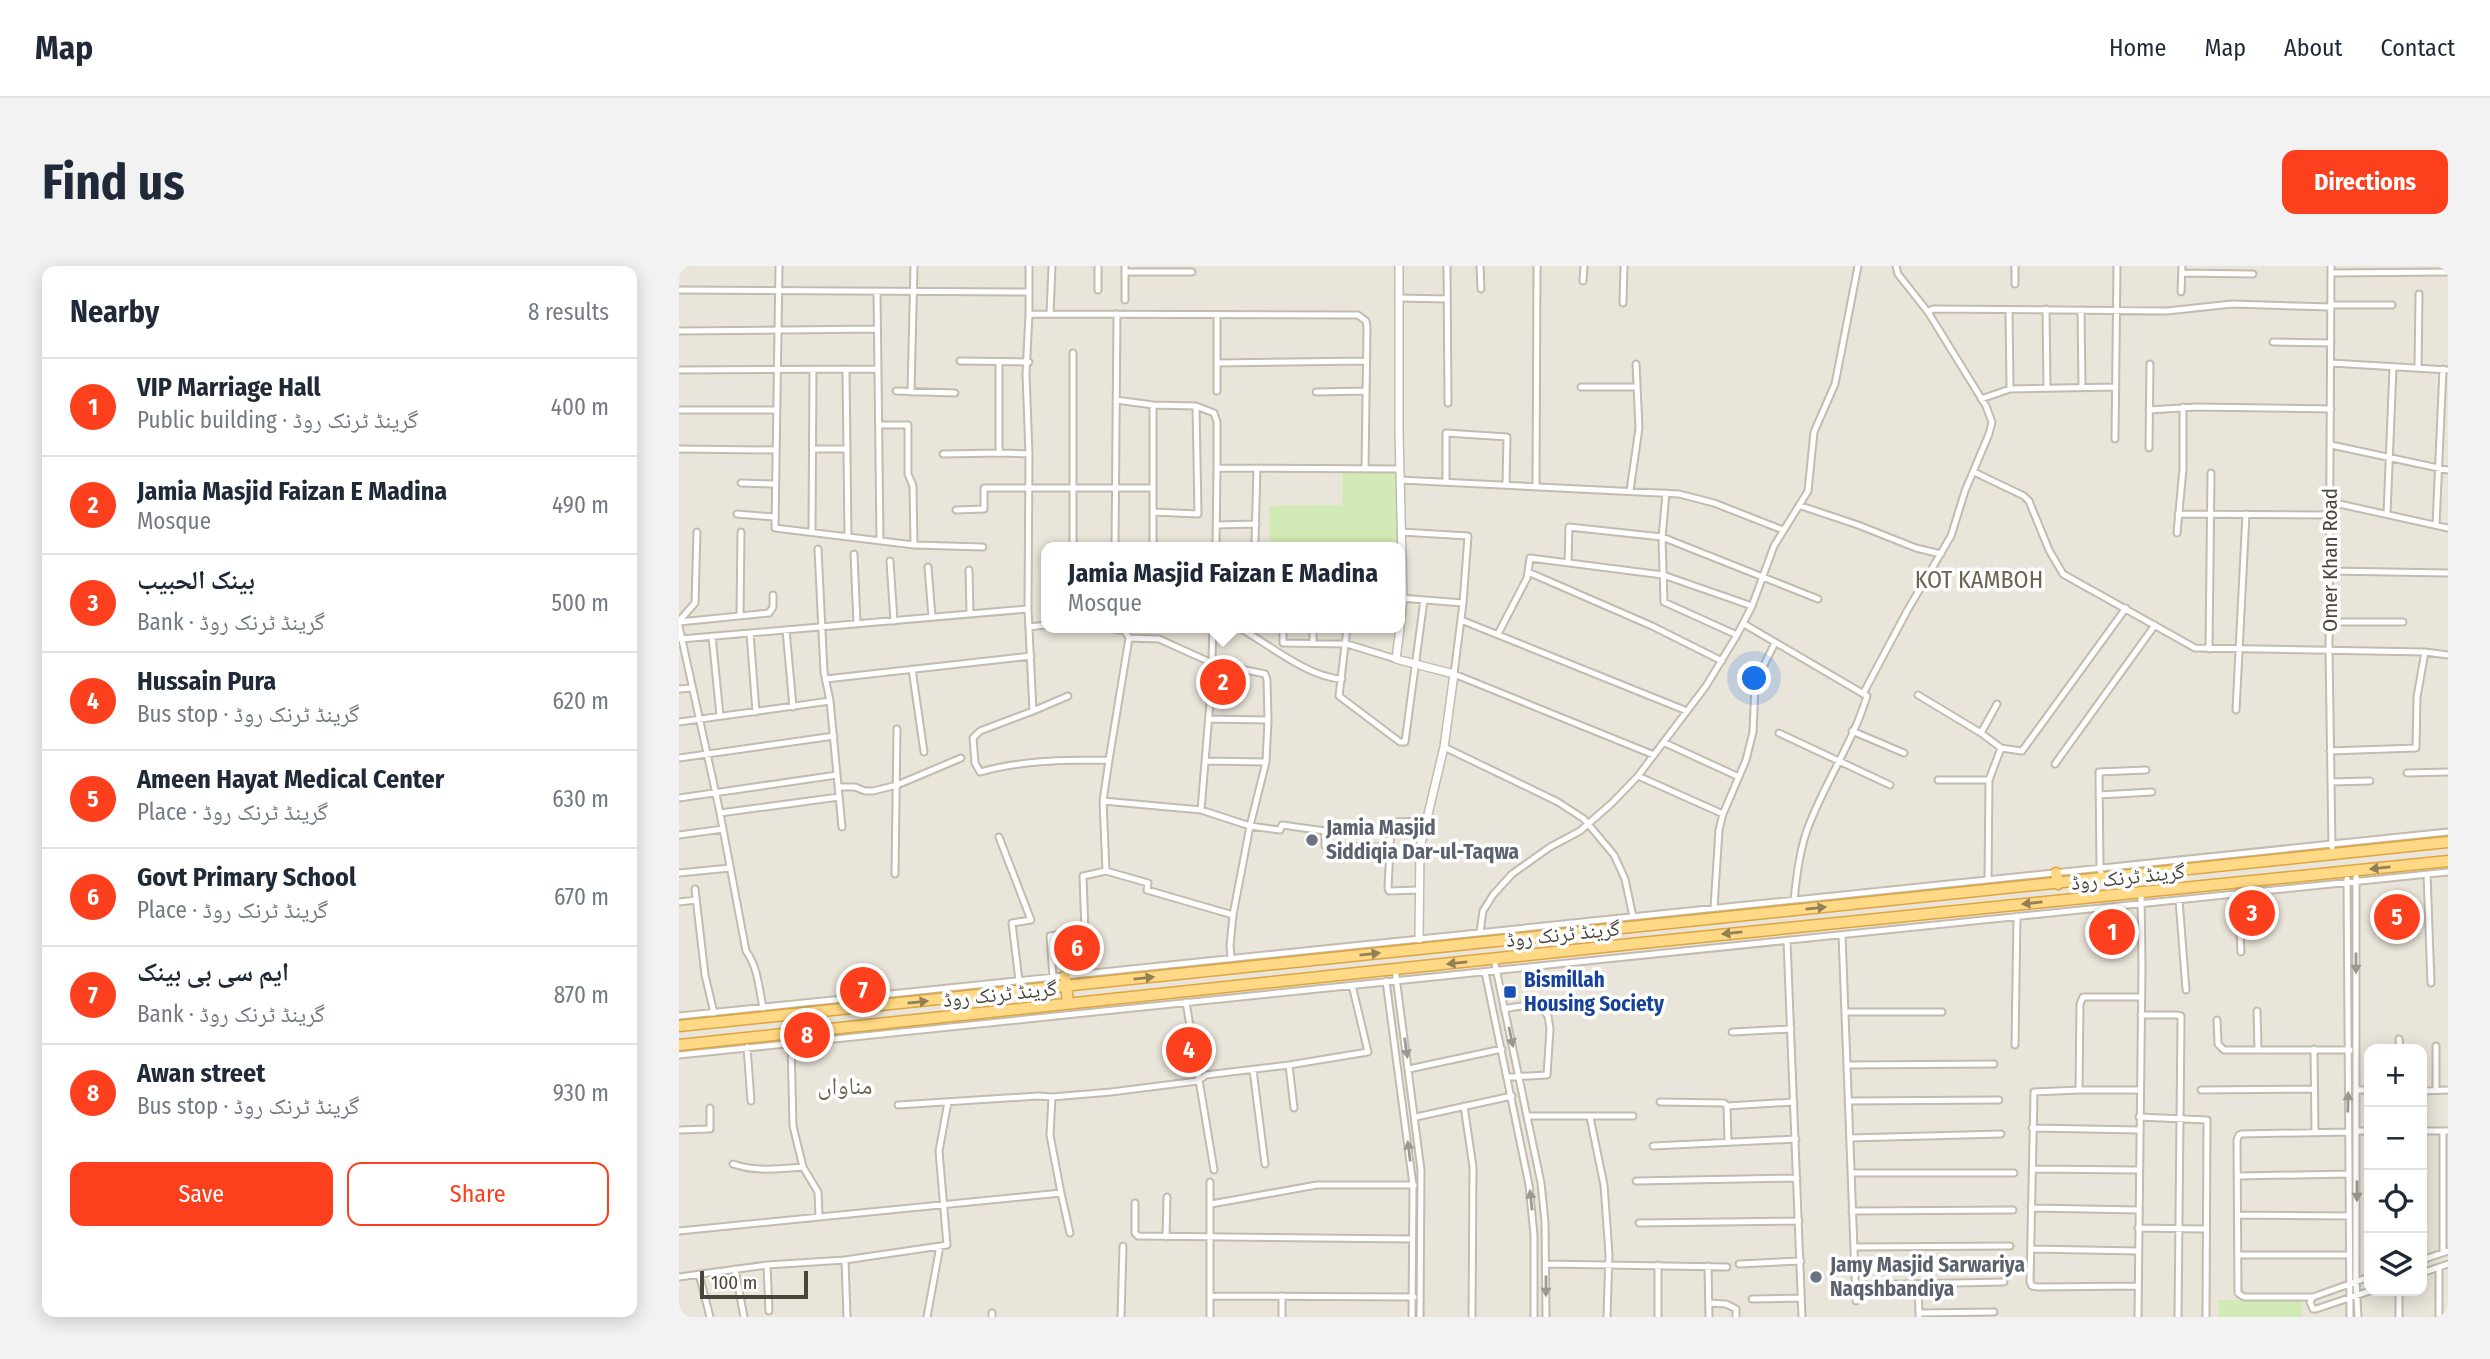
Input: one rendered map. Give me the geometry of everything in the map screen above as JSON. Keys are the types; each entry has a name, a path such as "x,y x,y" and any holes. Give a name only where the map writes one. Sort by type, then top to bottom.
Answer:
{"highway":[{"name":"گرینڈ ٹرنک روڈ","path":"679,1026 1066,981 1968,887 2079,882 2101,874 2332,849 2448,842"},
{"name":"گرینڈ ٹرنک روڈ","path":"679,1045 817,1035 1056,1009 1068,1003 1396,975 1494,959 1709,936 2081,899 2141,898 2351,876 2448,861"},
{"path":"2056,873 2057,884"},
{"path":"2079,882 2081,899"},
{"path":"1630,944 1631,922"},
{"path":"1066,981 1068,1003"}],"street":[{"path":"779,266 775,528 914,545 983,547"},
{"path":"911,392 914,266"},
{"path":"1029,266 1029,362 1026,374 1029,454 1028,609 1033,711"},
{"path":"1050,314 1052,266"},
{"path":"1098,266 1098,290"},
{"path":"1399,266 1401,542"},
{"path":"1447,266 1448,402"},
{"path":"1480,266 1481,289"},
{"path":"1536,486 1537,266"},
{"path":"1583,281 1584,266"},
{"path":"1623,303 1624,266"},
{"path":"1480,932 1483,911 1512,874 1529,860 1589,824 1638,776 1665,743 1722,661 1744,624 1783,530 1801,506 1808,491 1814,432 1835,384 1858,266"},
{"path":"1864,692 1951,536 1992,422 1928,312 1898,274 1896,266"},
{"path":"2015,266 2015,284"},
{"path":"2115,439 2117,266"},
{"path":"2238,266 2238,274"},
{"path":"1125,300 1125,269 1192,272"},
{"path":"2181,292 2182,269 2253,274"},
{"path":"2331,269 2419,269 2448,272"},
{"name":"Omer Khan Road","path":"2331,269 2329,650 2332,849"},
{"path":"679,290 1029,292"},
{"path":"877,292 880,541"},
{"path":"2418,368 2419,294"},
{"path":"1399,298 1447,299"},
{"path":"1928,312 1933,309 2167,311 2232,304 2392,305"},
{"path":"2046,309 2047,388"},
{"path":"2081,310 2082,388"},
{"path":"2009,311 2010,389"},
{"path":"1029,314 1359,315 1366,321 1365,469"},
{"path":"1115,542 1117,314"},
{"path":"1217,315 1217,391"},
{"path":"679,331 877,329"},
{"path":"2273,342 2331,343"},
{"path":"1073,353 1073,542"},
{"path":"960,361 1029,362"},
{"path":"1217,363 1366,361"},
{"path":"999,362 1000,453"},
{"path":"2331,363 2446,370 2436,525"},
{"path":"1630,491 1639,428 1636,364"},
{"path":"2149,448 2150,364"},
{"path":"2387,514 2393,366"},
{"path":"846,369 848,537"},
{"path":"679,370 877,369"},
{"path":"812,532 813,370"},
{"path":"1581,387 1637,387"},
{"path":"1981,399 2010,389 2116,387"},
{"path":"896,391 955,393"},
{"path":"1316,392 1366,391"},
{"path":"1116,400 1153,405 1196,406 1214,413 1217,422 1216,542"},
{"path":"1153,405 1153,542"},
{"path":"1153,512 1198,514 1196,406"},
{"path":"2149,410 2183,407 2331,408"},
{"path":"2177,533 2183,469 2183,407"},
{"path":"679,410 775,410"},
{"path":"879,425 908,425 908,474 913,486 914,545"},
{"path":"1446,482 1446,433 1507,437 1506,484"},
{"path":"2331,445 2448,470"},
{"path":"679,449 775,450"},
{"path":"813,449 846,449"},
{"path":"943,454 1029,454"},
{"path":"1217,468 1400,469"},
{"path":"1255,541 1257,468"},
{"path":"1974,472 2029,501 2049,550 2063,575 2195,648 2425,652 2448,655"},
{"path":"2209,649 2211,472"},
{"path":"1400,480 1679,494 1714,503 1783,530"},
{"path":"741,483 774,484"},
{"path":"956,510 984,509 985,488 1153,488"},
{"path":"1666,493 1662,537 1664,602 1737,635"},
{"path":"2330,502 2448,528"},
{"path":"1801,506 1916,548 1941,554"},
{"path":"2178,513 2330,515"},
{"path":"737,514 774,517"},
{"path":"2236,710 2246,514"},
{"path":"1216,525 1255,524"},
{"path":"1568,563 1569,527 1662,537 1818,599"},
{"path":"697,532 695,603 679,623 681,652 716,793 746,951 752,959 757,975 763,1008"},
{"path":"740,616 741,532"},
{"path":"1401,532 1468,537 1463,603 1444,747 1420,848 1419,939"},
{"path":"818,549 826,679 831,701 842,827"},
{"path":"854,554 857,624"},
{"path":"1498,634 1528,572 1530,558 1663,575 1752,606"},
{"path":"890,561 894,621"},
{"path":"928,567 932,617"},
{"path":"969,570 970,614"},
{"path":"2330,571 2448,573"},
{"path":"1528,572 1652,626 1722,661"},
{"path":"679,623 769,613 773,607 773,594"},
{"path":"1405,598 1463,603"},
{"path":"1347,633 1339,696 1400,742 1405,742 1424,600"},
{"path":"1918,695 2001,748 2022,751 2126,608"},
{"path":"681,639 1028,609"},
{"path":"1461,620 1686,712"},
{"path":"2329,622 2403,622"},
{"path":"1744,624 1867,695 1810,822 1798,867 1794,900"},
{"path":"2055,764 2155,625"},
{"path":"1029,627 1041,626"},
{"path":"786,630 793,707"},
{"path":"750,633 756,712"},
{"path":"1106,871 1103,801 1129,638 1126,633"},
{"path":"1201,810 1213,633"},
{"path":"1254,633 1314,672 1342,679"},
{"path":"1283,633 1283,643 1347,644 1454,674 1654,755"},
{"path":"1313,633 1313,643"},
{"path":"1396,659 1399,633"},
{"path":"712,636 720,716"},
{"path":"1129,638 1159,639 1212,663 1265,674 1267,680 1266,762 1250,826 1233,915 1231,957"},
{"path":"1714,908 1719,831 1723,814 1746,760 1753,732 1755,683 1775,643"},
{"path":"2330,751 2416,748 2417,697 2425,652"},
{"path":"826,679 1031,656"},
{"path":"912,669 923,752"},
{"path":"679,690 692,688"},
{"path":"1068,696 980,732 973,738 975,763 980,772 999,766 1046,760 1109,760"},
{"path":"679,722 831,701"},
{"path":"1981,733 1997,704"},
{"path":"1209,719 1268,720"},
{"path":"895,874 897,729"},
{"path":"1852,731 1904,753"},
{"path":"1779,733 1889,785"},
{"path":"679,758 834,736"},
{"path":"1665,743 1739,777"},
{"path":"1444,747 1558,802 1589,824 1614,855 1625,879 1631,922"},
{"path":"1988,880 1989,779 2001,748"},
{"path":"838,787 873,791 897,785 961,758"},
{"path":"1205,761 1266,762"},
{"path":"679,1016 1053,977 1066,981 1231,957 1480,932 1631,922 1714,908 1968,887 1988,880 2056,873 2101,874 2099,775 2101,771 2146,770"},
{"path":"2407,773 2448,772"},
{"path":"679,798 837,775"},
{"path":"1638,776 1723,814"},
{"path":"1938,780 1989,779"},
{"path":"2331,782 2370,781"},
{"path":"2099,795 2152,792"},
{"path":"720,813 839,797"},
{"path":"1103,801 1201,810 1250,826 1280,830 1282,825 1325,831 1325,846 1390,847"},
{"path":"1418,890 1389,891 1392,822 1427,821"},
{"path":"679,835 723,829"},
{"path":"2332,849 2448,832"},
{"path":"999,837 1031,920 1012,923 1019,981"},
{"path":"679,873 730,868"},
{"path":"1053,977 1050,936 1085,931 1083,876 1106,871 1148,883 1147,890 1233,915"},
{"path":"1056,1009 1185,1002 1386,981 1396,975 1496,971 2018,916 2141,898 2179,900 2351,876 2448,872"},
{"path":"2427,874 2431,983"},
{"path":"2351,876 2357,1049 2358,1317"},
{"path":"2350,1317 2348,1132 2351,876"},
{"path":"695,889 705,975 713,1013"},
{"path":"2238,893 2241,952"},
{"path":"2138,1317 2141,898"},
{"path":"679,902 696,900"},
{"path":"2179,900 2186,990"},
{"path":"2014,1045 2018,916"},
{"path":"1842,935 1856,1301"},
{"path":"1709,936 1709,948"},
{"path":"1787,941 1802,1317"},
{"path":"1604,947 1606,959"},
{"path":"1494,959 1542,1191 1546,1317"},
{"path":"1485,972 1512,1096 1532,1209 1534,1317"},
{"path":"1396,975 1416,1117 1421,1185 1420,1317"},
{"path":"1386,981 1413,1185 1412,1317"},
{"path":"898,1105 1111,1092 1198,1081 1206,1075 1368,1052 1352,985"},
{"path":"2079,1090 2083,997 2141,997"},
{"path":"1185,1002 1214,1170"},
{"path":"1494,1011 1534,1006 1548,1016 1550,1029 1547,1075 1508,1077"},
{"path":"2257,1011 2258,1049"},
{"path":"1845,1012 1942,1013"},
{"path":"2141,1015 2181,1016 2178,1317"},
{"path":"2217,1020 2220,1048 2357,1049"},
{"path":"1732,1032 1791,1029"},
{"path":"679,1055 747,1047 758,1041 791,1042 817,1035"},
{"path":"2399,1039 2400,1044"},
{"path":"791,1042 793,1126 803,1167 818,1192 819,1217"},
{"path":"2436,1046 2436,1090"},
{"path":"747,1047 751,1101"},
{"path":"1409,1069 1502,1049"},
{"path":"2314,1049 2315,1133"},
{"path":"1847,1065 1994,1064"},
{"path":"1289,1065 1294,1108"},
{"path":"1253,1070 1265,1164"},
{"path":"2201,1090 2314,1089"},
{"path":"2138,1286 2032,1286 2031,1208 2034,1092 2139,1090"},
{"path":"2357,1090 2364,1090"},
{"path":"2427,1091 2448,1090"},
{"path":"1416,1117 1512,1096"},
{"path":"1052,1097 1050,1135 1070,1233"},
{"path":"1848,1101 1999,1100"},
{"path":"679,1277 767,1265 845,1260 947,1245 939,1151 948,1102"},
{"path":"1660,1102 1719,1103 1727,1106 1794,1102"},
{"path":"1727,1106 1728,1142"},
{"path":"1464,1107 1472,1167 1472,1317"},
{"path":"679,1130 710,1129 711,1108"},
{"path":"1527,1116 1633,1116"},
{"path":"1590,1117 1604,1185 1608,1317"},
{"path":"2139,1117 2207,1119 2206,1317"},
{"path":"2032,1128 2139,1130"},
{"path":"2364,1131 2239,1135 2238,1293 2241,1296 2312,1297 2364,1279"},
{"path":"2427,1131 2445,1131 2445,1252 2427,1258"},
{"path":"2348,1132 2357,1132"},
{"path":"1850,1138 2001,1134"},
{"path":"1653,1146 1795,1139"},
{"path":"733,1164 744,1168 770,1170 803,1167"},
{"path":"2032,1169 2138,1170"},
{"path":"1851,1173 2014,1173"},
{"path":"2238,1176 2349,1174"},
{"path":"1636,1181 1797,1178"},
{"path":"1210,1182 1210,1317"},
{"path":"1211,1204 1317,1185 1421,1185"},
{"path":"679,1231 1061,1193"},
{"path":"1166,1237 1167,1197"},
{"path":"1135,1203 1136,1236 1412,1240"},
{"path":"2031,1208 2138,1210"},
{"path":"1852,1211 2013,1210"},
{"path":"2238,1215 2349,1216"},
{"path":"1639,1223 1799,1221"},
{"path":"2138,1228 2206,1229"},
{"path":"927,1317 940,1246"},
{"path":"1121,1317 1123,1246"},
{"path":"1854,1247 2010,1246"},
{"path":"2031,1249 2138,1251"},
{"path":"2238,1255 2349,1255"},
{"path":"845,1260 847,1317"},
{"path":"1739,1264 1801,1261"},
{"path":"1546,1264 1727,1267"},
{"path":"2427,1271 2448,1264"},
{"path":"767,1265 769,1311"},
{"path":"1658,1265 1658,1317"},
{"path":"1708,1266 1709,1317"},
{"path":"2439,1267 2439,1317"},
{"path":"735,1269 744,1317"},
{"path":"699,1274 710,1317"},
{"path":"1855,1285 2004,1282"},
{"path":"1918,1284 1919,1315 1994,1312"},
{"path":"2312,1297 2310,1301 2316,1310 2364,1293"},
{"path":"1210,1296 1420,1297"},
{"path":"1282,1296 1282,1317"},
{"path":"2399,1296 2399,1317"},
{"path":"1752,1298 1801,1298"},
{"path":"1709,1303 1730,1305 1736,1309 1736,1317"}],"shaded area":[{"path":"679,266 2448,266 2448,1317 679,1317"}],"green space":[{"path":"1343,469 1400,469 1400,542 1270,542 1269,506 1342,505"},
{"path":"2218,1300 2302,1301 2302,1317 2219,1317"}],"place":[{"name":"Jamia Masjid Faizan E Madina","path":"1223,682"},
{"name":"Jamia Masjid Siddiqia Dar-ul-Taqwa","path":"1312,840"},
{"name":"بينک الحبيب","path":"2252,913"},
{"name":"Ameen Hayat Medical Center","path":"2397,917"},
{"name":"VIP Marriage Hall","path":"2112,932"},
{"name":"Govt Primary School","path":"1077,948"},
{"name":"ایم سی بی بینک","path":"863,990"},
{"name":"Bismillah Housing Society","path":"1510,992"},
{"name":"Awan street","path":"807,1035"},
{"name":"Hussain Pura","path":"1189,1050"},
{"name":"Jamy Masjid Sarwariya Naqshbandiya","path":"1816,1277"}],"district":[{"name":"KOT KAMBOH","path":"1979,580"},
{"name":"مناواں","path":"845,1086"}]}
